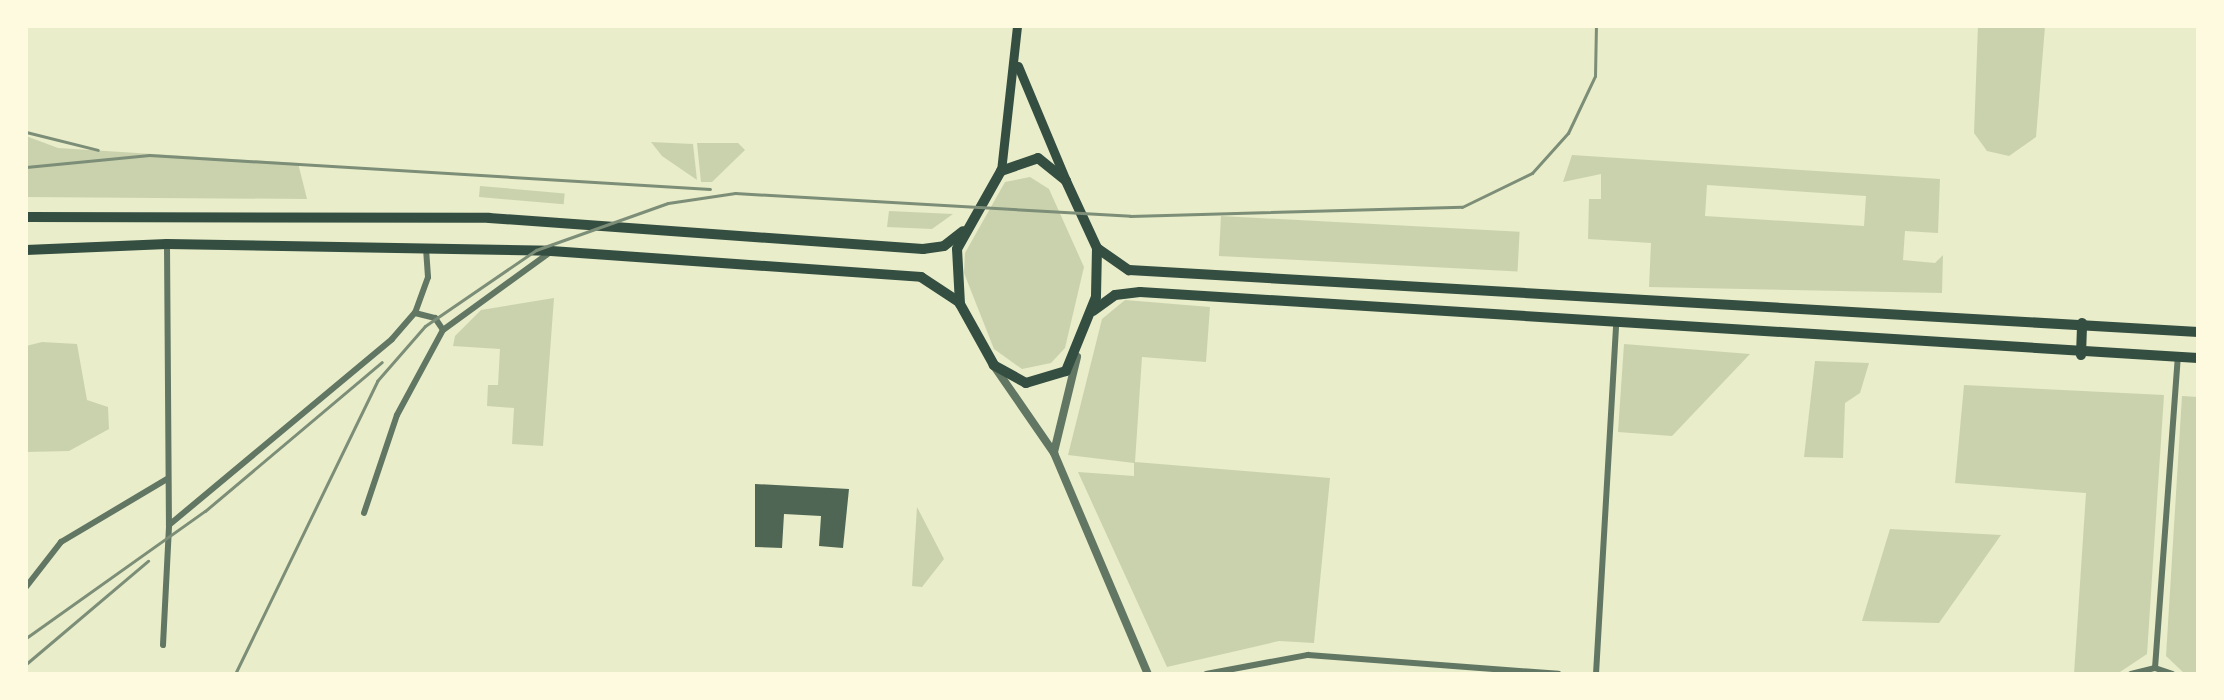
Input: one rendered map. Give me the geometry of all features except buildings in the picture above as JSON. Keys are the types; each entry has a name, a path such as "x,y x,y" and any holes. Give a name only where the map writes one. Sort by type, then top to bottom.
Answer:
{"main road":[{"path":"1017,26 1017,64 1001,171 965,230 953,268 960,304 994,365 1026,383 1041,382 1077,357 1092,312 1097,248 1017,64"},
{"path":"1001,171 1038,158 1066,181"},
{"path":"26,217 489,218 923,249 944,246 965,230"},
{"path":"26,250 167,244 551,251 921,277 960,304"},
{"path":"1097,248 1129,270 1821,315 2082,323 2198,332"},
{"path":"1092,312 1115,295 1140,292 1616,321 2081,355 2198,358"},
{"path":"2081,355 2082,323"}],"street":[{"path":"163,645 169,525 167,244"},
{"path":"169,525 331,396 415,313 428,277 426,247"},
{"path":"364,513 402,404 443,330 526,277 551,251"},
{"path":"415,313 435,318 443,330"},
{"path":"1596,674 1616,321"},
{"path":"1054,453 1077,357"},
{"path":"2155,668 2178,358"},
{"path":"994,365 1054,453 1148,674"},
{"path":"26,587 61,542 167,479"},
{"path":"1206,674 1308,655 1558,674"},
{"path":"2131,674 2155,668 2172,674"}],"green space":[{"path":"1978,26 2045,26 2036,137 2009,156 1987,151 1974,133"},
{"path":"26,136 58,148 298,163 307,199 26,197"},
{"path":"651,142 693,144 697,180 662,156"},
{"path":"697,143 738,143 745,150 712,182 701,182"},
{"path":"1572,155 1940,179 1938,233 1905,231 1903,260 1935,263 1943,255 1942,293 1649,287 1651,243 1588,239 1589,199 1601,199 1601,174 1563,182","holes":["1707,185 1866,196 1864,226 1705,216"]},
{"path":"1030,177 1049,189 1084,267 1065,348 1051,363 1022,369 994,349 964,273 965,253 1005,182"},
{"path":"480,186 565,193 564,204 479,197"},
{"path":"889,211 953,214 932,229 887,227"},
{"path":"1221,216 1520,232 1517,272 1219,256"},
{"path":"554,298 543,446 512,444 514,408 487,406 488,385 498,385 500,349 453,346 455,336 481,310"},
{"path":"1125,300 1210,307 1206,362 1142,357 1135,462 1330,478 1314,643 1279,641 1167,667 1078,472 1134,476 1134,463 1068,455 1102,319"},
{"path":"42,342 77,344 87,400 108,407 109,429 69,451 26,452 26,346"},
{"path":"1624,344 1750,354 1672,436 1618,432"},
{"path":"1815,361 1869,363 1860,393 1845,403 1843,458 1804,457"},
{"path":"1964,385 2164,395 2147,654 2117,674 2074,674 2086,493 1955,483"},
{"path":"2182,396 2198,397 2198,674 2185,674 2166,656"},
{"path":"917,507 944,559 922,587 912,586"},
{"path":"1890,529 2001,535 1939,623 1862,621"}],"railway":[{"path":"235,674 377,381 425,326 536,250 668,203 735,193 1130,216 1462,207 1532,173 1568,133 1595,76 1596,26"},
{"path":"26,132 98,150"},
{"path":"26,167 149,155 710,189"},
{"path":"26,638 205,511 382,362"},
{"path":"26,664 148,561"}]}
